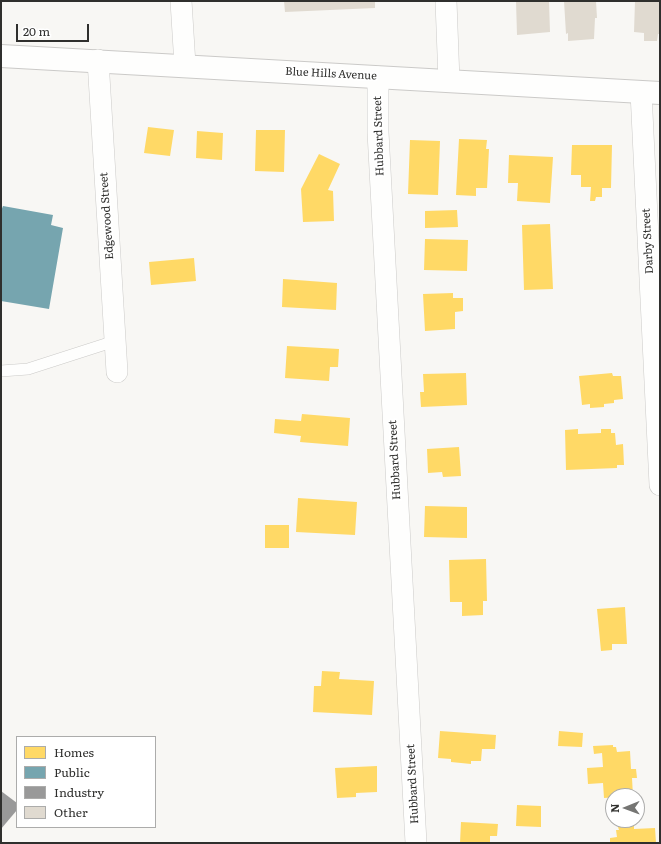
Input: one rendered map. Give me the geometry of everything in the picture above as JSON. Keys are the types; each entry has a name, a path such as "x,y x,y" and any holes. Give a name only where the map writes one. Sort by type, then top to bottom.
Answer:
{"main road":[{"name":"Blue Hills Avenue","path":"2,61 98,60 650,92"}],"street":[{"path":"181,1 185,66"},
{"path":"446,1 449,81"},
{"name":"Edgewood Street","path":"98,60 117,372"},
{"name":"Hubbard Street","path":"378,77 378,132 416,843"},
{"name":"Darby Street","path":"650,92 660,485"}],"lane":[{"path":"1,371 28,369 115,341"}],"building: Homes":[{"path":"148,127 174,130 170,156 144,153"},
{"path":"256,130 285,130 284,172 255,171"},
{"path":"197,131 223,133 222,160 196,158"},
{"path":"459,139 487,140 486,149 489,149 487,188 476,188 476,196 456,195"},
{"path":"410,140 440,141 438,195 408,194"},
{"path":"572,145 612,145 611,188 602,188 602,197 596,197 595,201 590,201 591,187 581,187 581,175 571,175"},
{"path":"319,154 340,164 328,190 333,191 334,221 303,222 301,189"},
{"path":"509,155 553,157 550,203 517,201 518,183 508,183"},
{"path":"457,210 458,227 425,228 425,211"},
{"path":"550,224 553,289 524,290 522,225"},
{"path":"425,239 468,240 467,271 424,270"},
{"path":"194,258 196,281 151,285 149,262"},
{"path":"283,279 337,283 336,310 282,307"},
{"path":"453,293 453,298 463,298 463,311 455,312 455,329 425,331 423,294"},
{"path":"287,346 339,349 338,367 330,367 329,381 285,378"},
{"path":"466,373 467,405 421,407 420,392 424,392 423,374"},
{"path":"612,373 613,376 621,376 623,399 614,400 614,403 604,404 604,407 590,408 590,404 582,405 579,376"},
{"path":"302,414 350,418 348,446 300,442 301,436 274,433 275,419 301,421"},
{"path":"578,429 578,434 601,433 601,429 611,429 611,433 615,433 616,445 623,444 624,465 617,465 617,468 566,470 565,430"},
{"path":"459,447 461,476 443,477 442,472 428,473 427,449"},
{"path":"298,498 357,502 355,535 296,532"},
{"path":"425,506 467,507 467,538 424,537"},
{"path":"265,525 289,525 289,548 265,548"},
{"path":"486,559 487,601 483,601 483,615 462,616 462,602 450,602 449,560"},
{"path":"625,607 627,644 612,644 612,650 601,651 597,609"},
{"path":"322,671 340,672 339,679 374,681 372,715 313,712 314,686 321,686"},
{"path":"440,731 496,735 495,749 482,749 481,761 471,761 471,764 451,762 451,759 438,758"},
{"path":"559,731 583,733 582,747 558,746"},
{"path":"613,745 613,747 616,747 617,752 630,751 631,769 636,769 637,778 632,778 633,788 605,788 604,798 603,783 588,784 587,768 603,767 602,753 594,754 593,746"},
{"path":"377,766 377,792 356,793 356,797 337,798 335,768"},
{"path":"517,805 541,806 541,827 516,826"},
{"path":"461,822 498,824 497,836 490,836 490,843 460,843"},
{"path":"618,828 655,828 656,843 610,843 610,838 617,837 616,830 619,830"}],"building: Public":[{"path":"3,206 53,215 51,225 63,228 49,309 1,301 1,211"}],"building: Industry":[{"path":"1,791 16,802 16,811 1,829"}],"building: Other":[{"path":"284,1 375,1 375,8 285,12"},
{"path":"516,1 549,1 550,32 517,35"},
{"path":"564,1 596,1 597,18 595,18 594,39 568,41 568,33 566,34"},
{"path":"635,1 660,1 660,34 658,34 657,41 644,41 644,33 634,32"}]}
